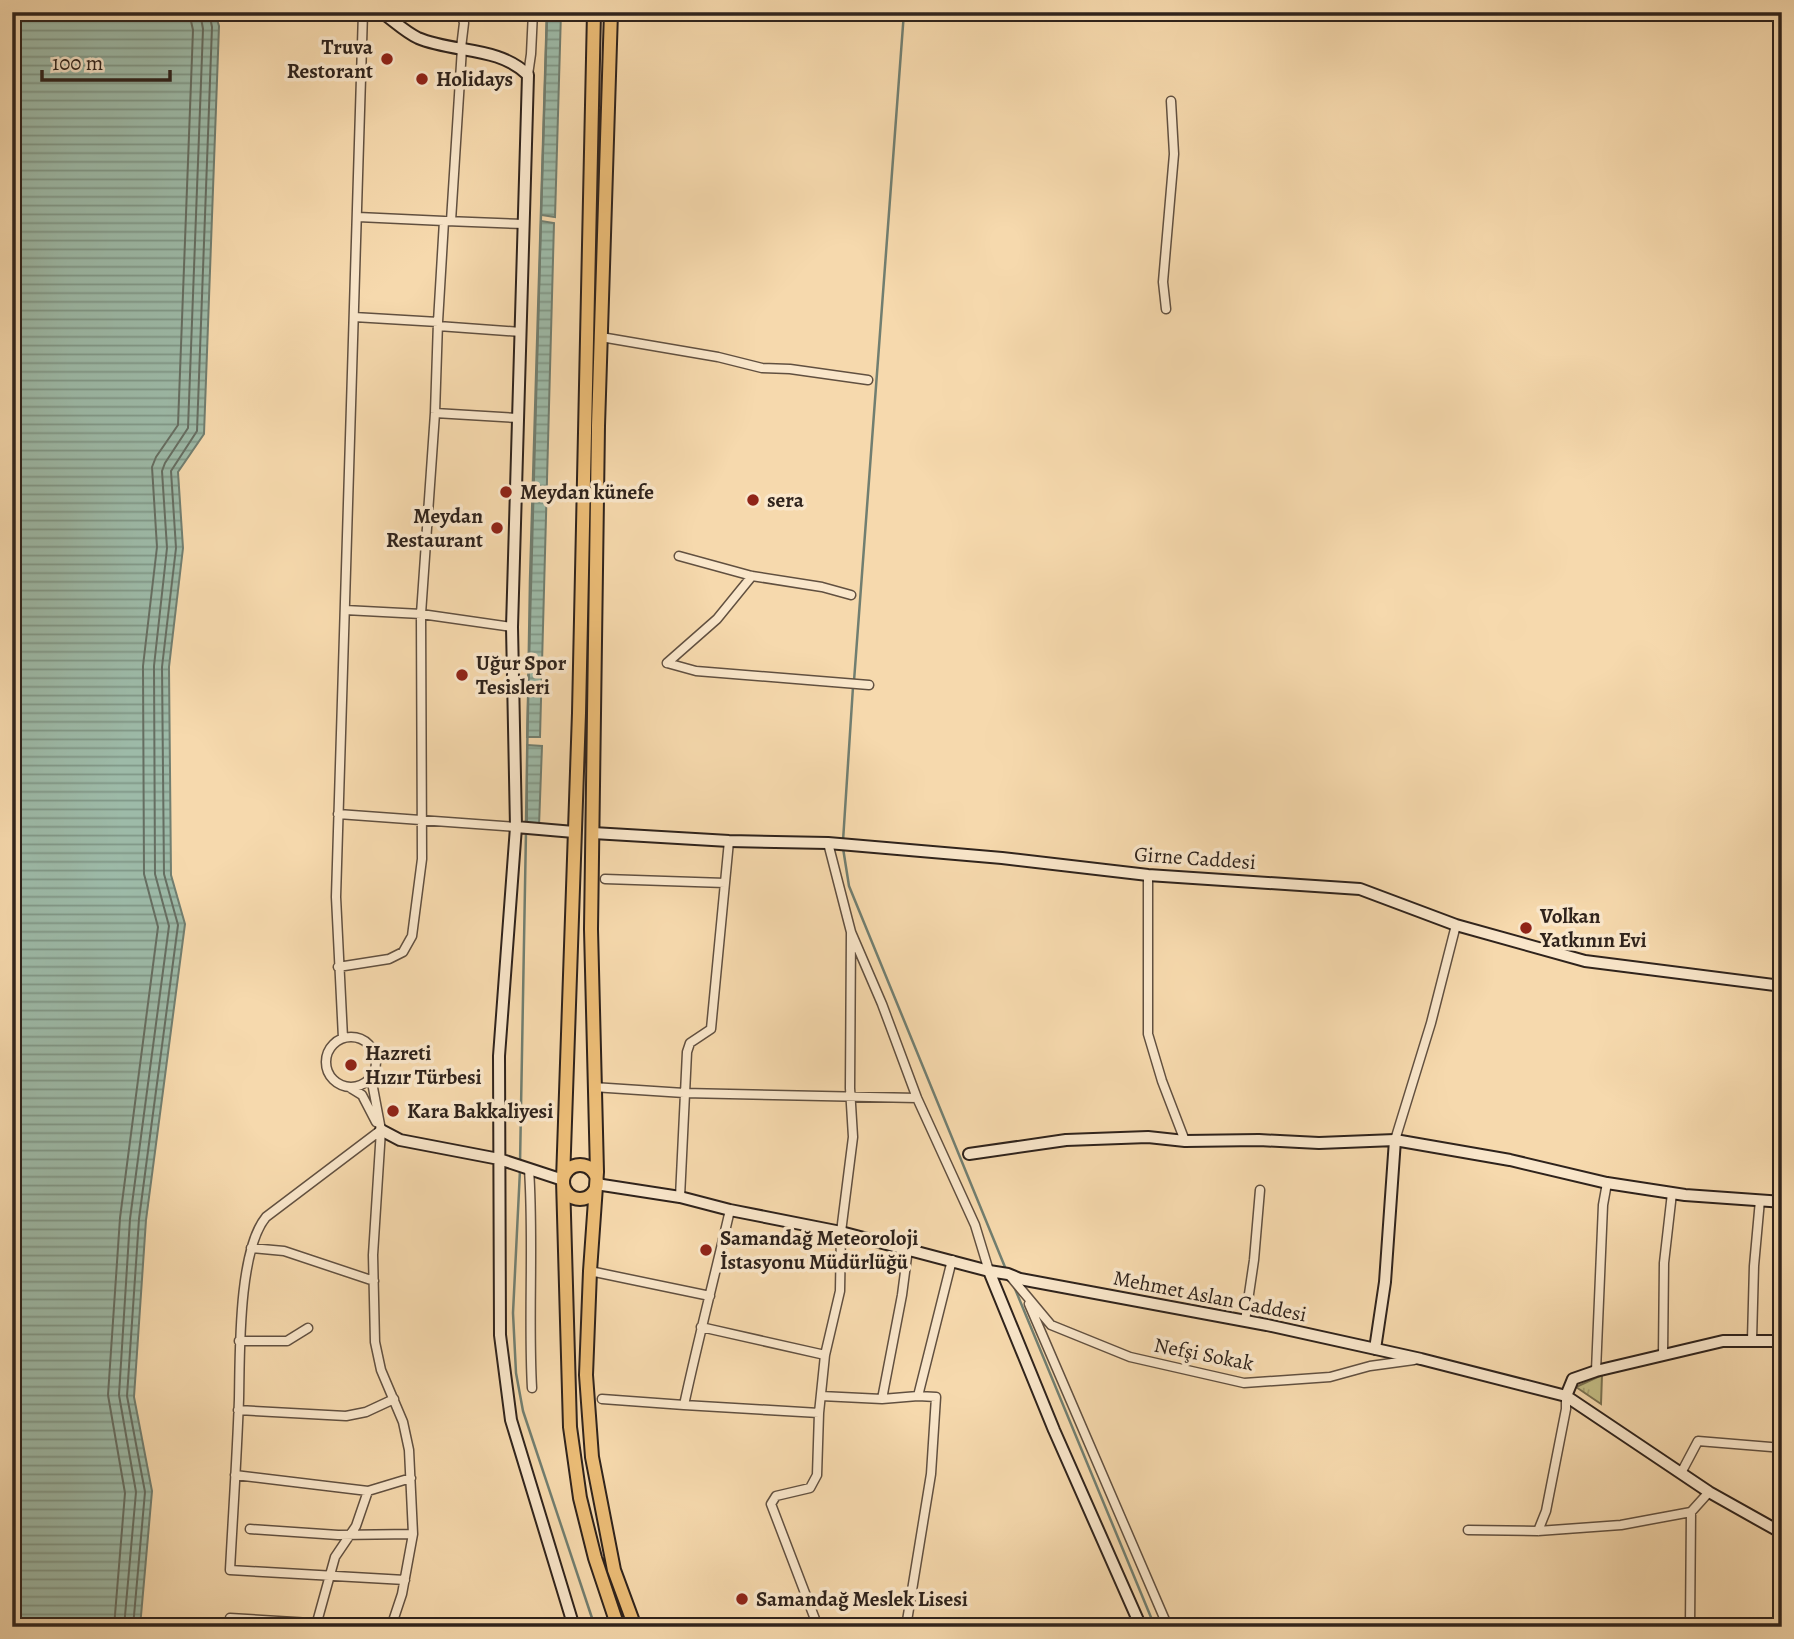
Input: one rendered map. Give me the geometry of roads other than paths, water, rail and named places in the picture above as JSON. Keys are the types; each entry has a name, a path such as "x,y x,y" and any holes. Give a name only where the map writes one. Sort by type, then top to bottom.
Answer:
{"main road":[{"path":"594,12 580,685 563,1180 570,1427 583,1510 595,1558 618,1627"},
{"path":"611,12 601,337 591,929 596,1184 586,1375 592,1457 614,1570 635,1627"},
{"path":"582,1165 595,1174 596,1184 592,1193 578,1198 565,1190 563,1180 567,1170 582,1165"}],"street":[{"path":"343,1038 336,897 363,12"},
{"path":"381,12 417,38 504,58 520,66 528,75"},
{"path":"338,967 389,959 403,952 410,943 422,859 421,614 435,413 438,324 464,23 461,12"},
{"path":"533,12 528,75 512,627 516,827 499,1056 500,1335 511,1420 575,1627"},
{"path":"1166,309 1163,282 1174,154 1171,101"},
{"path":"358,217 524,224"},
{"path":"354,317 520,332"},
{"path":"601,337 718,357 762,368 790,369 867,380"},
{"path":"435,413 518,418"},
{"path":"679,556 752,576 822,587 851,595"},
{"path":"752,576 717,619 667,663 696,671 869,685"},
{"path":"345,610 421,614 512,627"},
{"path":"338,814 575,832"},
{"name":"Girne Caddesi","path":"593,833 729,841 828,842 1148,875 1360,889 1456,925 1585,961 1782,986"},
{"path":"680,1197 688,1045 711,1029 729,841"},
{"path":"828,842 851,932 882,1004 917,1098 975,1225 989,1271 1059,1441 1140,1627"},
{"path":"1148,875 1148,1034 1162,1081 1185,1141"},
{"path":"604,878 725,884"},
{"path":"1376,1349 1385,1282 1395,1140 1431,1023 1456,925"},
{"path":"818,1627 771,1504 776,1496 810,1488 817,1475 819,1413 825,1355 840,1291 841,1232 853,1137 850,1097 851,932"},
{"path":"349,1087 357,1086 370,1077 376,1063 371,1048 359,1038 343,1038 330,1049 326,1065 334,1080 362,1095 381,1130 400,1140 499,1158 563,1180"},
{"path":"370,1077 381,1130 373,1255 375,1342 380,1370 394,1399 407,1441 411,1478 413,1534 405,1580 391,1627"},
{"path":"593,1087 684,1093 917,1098"},
{"path":"381,1130 267,1217 258,1228 251,1248 239,1341 230,1570 405,1580"},
{"path":"969,1154 1066,1140 1148,1137 1185,1141 1319,1143 1395,1140 1510,1160 1606,1183 1672,1193 1782,1202"},
{"path":"529,1169 532,1388"},
{"path":"1596,1371 1606,1183"},
{"name":"Mehmet Aslan Caddesi","path":"596,1184 680,1197 841,1232 1020,1279 1245,1321 1376,1349 1566,1396 1709,1492 1782,1534"},
{"path":"1245,1321 1260,1190"},
{"path":"1663,1355 1664,1263 1672,1193"},
{"path":"1752,1340 1754,1266 1760,1200"},
{"path":"684,1405 730,1210"},
{"path":"251,1248 284,1251 374,1281"},
{"path":"882,1399 908,1249"},
{"path":"918,1396 953,1260"},
{"path":"590,1270 710,1296"},
{"name":"Nefşi Sokak","path":"1008,1274 1052,1325 1130,1357 1244,1383 1330,1377 1370,1366 1421,1359"},
{"path":"1025,1294 1168,1627"},
{"path":"701,1327 825,1355"},
{"path":"239,1341 287,1341 308,1328"},
{"path":"1538,1531 1546,1511 1566,1409 1566,1396 1573,1378 1723,1341 1782,1341"},
{"path":"821,1396 882,1399 936,1397 931,1474 906,1627"},
{"path":"238,1410 346,1416 366,1412 394,1399"},
{"path":"602,1399 819,1413"},
{"path":"1681,1473 1698,1441 1782,1448"},
{"path":"235,1475 368,1491 411,1478"},
{"path":"317,1622 335,1557 356,1526 368,1491"},
{"path":"1468,1530 1538,1531 1621,1525 1691,1512 1709,1492"},
{"path":"1690,1627 1691,1512"},
{"path":"250,1529 338,1535 413,1534"},
{"path":"230,1618 376,1627"}],"water":[{"path":"12,12 215,12 219,26 204,434 178,472 183,548 169,667 171,875 185,924 146,1220 134,1397 152,1491 140,1627 12,1627"},
{"path":"547,12 561,12 555,217 541,215"},
{"path":"541,221 554,223 540,737 527,737"},
{"path":"527,745 542,746 539,826 527,826"}],"waterway":[{"path":"526,824 530,581 547,12"},
{"path":"854,681 904,12"},
{"path":"843,841 853,687"},
{"path":"520,1164 526,831"},
{"path":"843,848 849,886 1007,1272"},
{"path":"520,1170 513,1313 516,1373 523,1411 595,1627"},
{"path":"1013,1284 1155,1627"}],"place":[{"name":"Truva Restorant","path":"387,59"},
{"name":"Holidays","path":"422,79"},
{"name":"Meydan künefe","path":"506,492"},
{"name":"sera","path":"753,500"},
{"name":"Meydan Restaurant","path":"497,528"},
{"name":"Uğur Spor Tesisleri","path":"462,675"},
{"name":"Volkan Yatkının Evi","path":"1526,928"},
{"name":"Hazreti Hızır Türbesi","path":"351,1065"},
{"name":"Kara Bakkaliyesi","path":"393,1111"},
{"name":"Samandağ Meteoroloji İstasyonu Müdürlüğü","path":"706,1250"},
{"name":"Samandağ Meslek Lisesi","path":"742,1599"}]}
